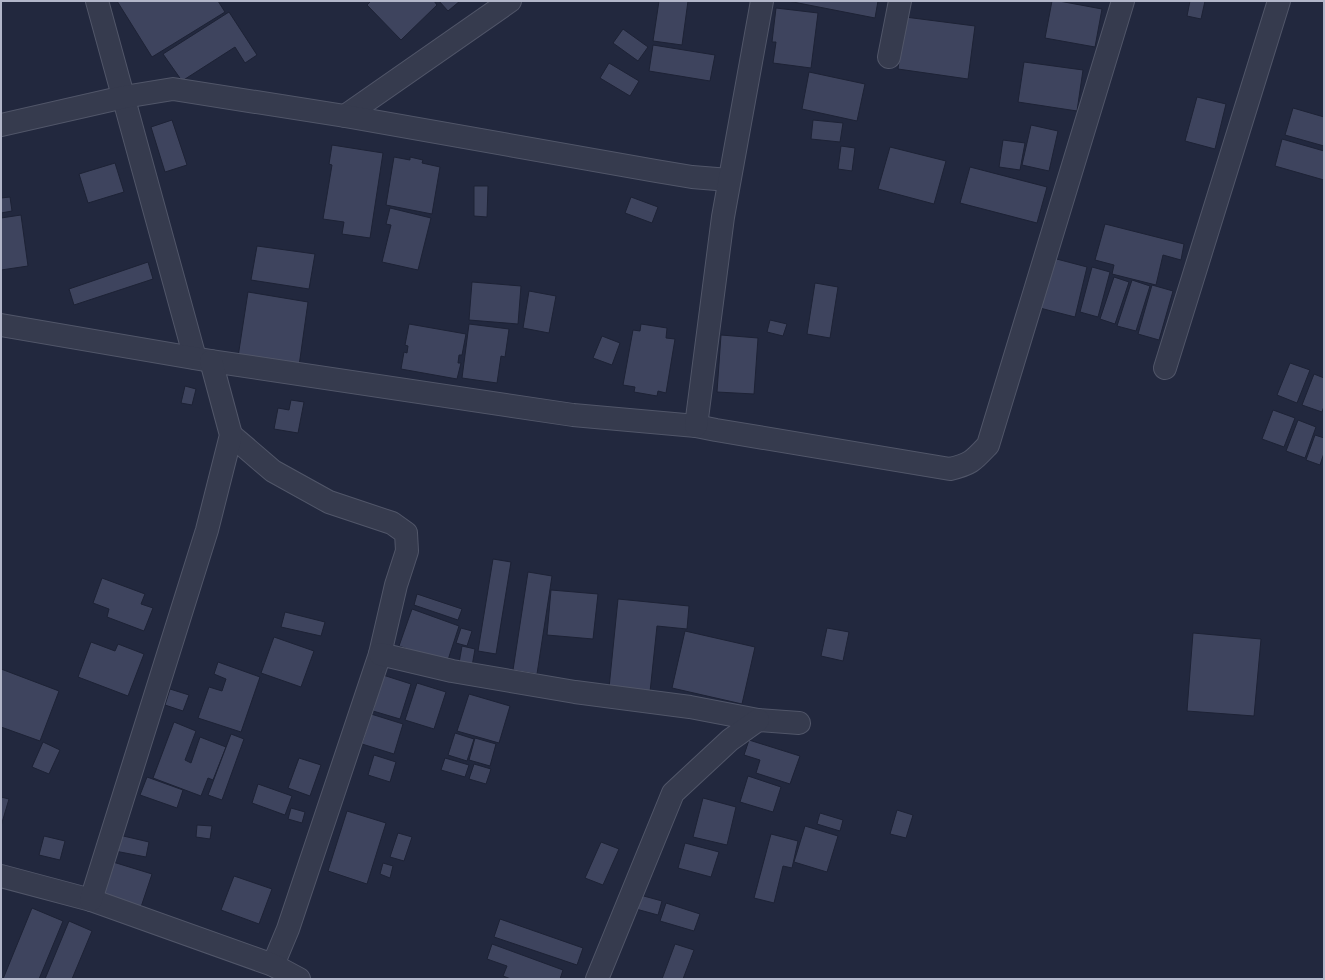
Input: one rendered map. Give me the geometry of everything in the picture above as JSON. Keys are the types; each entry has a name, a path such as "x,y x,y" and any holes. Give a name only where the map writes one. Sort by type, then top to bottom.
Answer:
{"street":[{"path":"97,1 124,97 203,360 231,435 273,471 329,502 392,523 406,533 407,551 396,586 380,654 288,929 273,965"},
{"path":"345,116 510,1"},
{"path":"696,426 713,285 729,180 762,1"},
{"path":"889,57 900,1"},
{"path":"1,325 203,360 574,415 696,426 950,469 964,465 974,460 988,445 1123,1"},
{"path":"1165,368 1279,1"},
{"path":"1,125 124,97 173,89 345,116 692,177 729,180"},
{"path":"92,900 207,530 231,435"},
{"path":"380,654 452,671 575,692 690,707 758,720 799,724"},
{"path":"597,979 673,793 730,740 758,720"},
{"path":"1,876 92,900 273,965 299,979"}],"building":[{"path":"117,1 218,1 225,12 152,57"},
{"path":"371,1 434,1 437,5 401,40 367,5"},
{"path":"439,1 460,1 448,11"},
{"path":"659,1 688,1 682,45 653,41"},
{"path":"788,1 878,1 875,18"},
{"path":"1052,1 1102,9 1095,47 1045,38"},
{"path":"1190,1 1205,1 1201,19 1187,16"},
{"path":"776,8 818,13 811,68 773,63 776,42 772,42"},
{"path":"229,12 257,55 245,63 235,47 182,81 163,54"},
{"path":"905,17 975,26 968,79 898,69"},
{"path":"623,29 648,47 638,61 613,43"},
{"path":"653,45 715,55 710,81 649,71"},
{"path":"1024,62 1083,70 1077,111 1018,102"},
{"path":"609,63 639,81 630,96 600,78"},
{"path":"809,72 865,84 857,121 802,109"},
{"path":"1197,97 1226,104 1215,149 1185,141"},
{"path":"1293,108 1324,117 1324,146 1285,135"},
{"path":"172,120 187,165 165,172 151,127"},
{"path":"813,120 843,123 840,142 811,139"},
{"path":"1031,125 1058,131 1049,171 1022,165"},
{"path":"1282,139 1324,151 1324,180 1275,166"},
{"path":"1003,140 1025,143 1020,170 999,167"},
{"path":"332,145 383,153 370,238 342,234 344,222 323,219 332,165 329,164"},
{"path":"841,146 855,148 852,171 838,169"},
{"path":"890,147 946,161 934,204 878,189"},
{"path":"394,157 410,160 410,157 423,160 422,163 440,167 432,214 386,205"},
{"path":"115,163 124,192 88,203 79,174"},
{"path":"970,167 1047,187 1037,223 960,203"},
{"path":"474,186 488,186 487,217 474,216"},
{"path":"10,197 12,211 1,213 1,198"},
{"path":"631,197 658,207 652,223 625,213"},
{"path":"390,208 431,218 418,270 382,262 391,225 386,224"},
{"path":"21,215 28,266 1,270 1,218"},
{"path":"1105,224 1184,244 1181,260 1163,255 1156,285 1112,274 1114,265 1095,260"},
{"path":"257,246 315,254 309,289 251,280"},
{"path":"1049,257 1087,267 1075,317 1036,307"},
{"path":"148,262 153,279 74,305 69,289"},
{"path":"1092,267 1110,272 1098,317 1080,312"},
{"path":"1114,277 1129,282 1115,324 1100,319"},
{"path":"1132,280 1150,286 1136,331 1117,326"},
{"path":"472,282 521,286 518,324 469,320"},
{"path":"815,283 838,287 830,338 807,334"},
{"path":"1152,285 1173,291 1159,340 1138,334"},
{"path":"529,291 556,296 549,333 523,328"},
{"path":"248,292 308,302 299,366 238,357"},
{"path":"770,320 787,324 783,336 767,332"},
{"path":"409,324 466,334 462,355 459,355 458,363 461,363 457,379 401,369 404,352 407,353 408,346 405,345"},
{"path":"469,324 509,329 505,357 501,356 497,383 462,378"},
{"path":"641,324 667,328 666,338 675,339 666,393 658,391 657,396 634,392 635,387 623,385 633,330 640,331"},
{"path":"721,335 758,338 754,394 717,392"},
{"path":"602,336 620,343 612,365 593,358"},
{"path":"1290,363 1310,370 1297,403 1277,395"},
{"path":"1314,374 1324,378 1324,406 1322,412 1302,405"},
{"path":"185,386 196,389 192,405 181,403"},
{"path":"291,400 304,402 298,433 274,429 278,408 289,410"},
{"path":"1273,410 1295,418 1284,447 1262,439"},
{"path":"1298,420 1316,427 1305,458 1286,451"},
{"path":"1315,435 1324,438 1324,453 1320,465 1306,460"},
{"path":"493,559 511,562 496,654 478,651"},
{"path":"528,572 552,576 537,674 513,670"},
{"path":"102,578 145,594 141,604 153,608 144,631 107,617 109,609 93,603"},
{"path":"551,590 598,594 593,639 547,635"},
{"path":"417,594 462,609 458,620 414,605"},
{"path":"618,599 689,606 687,629 657,626 650,692 609,688"},
{"path":"412,609 459,626 447,663 399,646"},
{"path":"285,612 325,622 321,636 281,627"},
{"path":"461,628 472,631 467,646 456,643"},
{"path":"827,628 849,632 843,661 821,656"},
{"path":"685,631 755,647 742,704 672,688"},
{"path":"1193,633 1261,639 1254,716 1187,711"},
{"path":"274,637 314,651 301,687 261,673"},
{"path":"91,642 115,651 118,644 144,654 128,696 78,677"},
{"path":"462,646 475,649 471,672 458,669"},
{"path":"218,662 260,677 241,732 198,718 209,687 222,691 226,679 214,674"},
{"path":"1,669 59,691 40,741 1,727"},
{"path":"383,675 411,684 400,719 373,711"},
{"path":"417,683 446,692 434,729 405,720"},
{"path":"170,689 189,695 183,711 165,705"},
{"path":"469,694 510,706 499,743 457,731"},
{"path":"371,714 403,724 394,754 362,744"},
{"path":"174,722 196,731 185,760 191,763 200,737 226,747 213,780 208,778 201,796 153,778"},
{"path":"455,733 474,739 467,761 448,755"},
{"path":"231,734 244,739 222,800 208,795"},
{"path":"475,738 496,744 490,766 469,760"},
{"path":"749,740 800,756 790,784 756,773 760,760 744,755"},
{"path":"43,742 60,750 49,774 32,767"},
{"path":"374,755 396,762 390,782 368,775"},
{"path":"299,758 321,765 310,796 288,788"},
{"path":"445,758 469,765 465,777 441,770"},
{"path":"474,764 491,769 486,784 469,779"},
{"path":"748,776 781,787 773,812 740,802"},
{"path":"147,777 183,790 177,808 140,795"},
{"path":"258,784 292,796 285,815 252,803"},
{"path":"1,797 9,799 1,826"},
{"path":"703,798 736,807 727,845 693,837"},
{"path":"291,808 305,812 302,823 288,819"},
{"path":"897,810 913,815 906,838 890,834"},
{"path":"347,811 386,823 367,884 328,871"},
{"path":"820,813 843,820 840,831 817,824"},
{"path":"197,825 212,826 210,839 196,837"},
{"path":"805,826 838,836 827,872 794,862"},
{"path":"398,833 412,837 404,861 390,857"},
{"path":"771,834 798,841 792,868 783,866 774,903 754,898"},
{"path":"119,835 149,842 146,857 115,851"},
{"path":"44,836 65,841 60,860 39,855"},
{"path":"601,842 619,849 603,885 585,878"},
{"path":"685,843 719,852 711,877 678,868"},
{"path":"113,862 152,874 141,907 102,895"},
{"path":"383,863 393,866 390,878 380,874"},
{"path":"234,876 272,889 259,924 221,910"},
{"path":"640,895 662,901 658,915 636,909"},
{"path":"666,903 700,914 694,931 660,921"},
{"path":"32,908 63,921 39,979 3,979"},
{"path":"500,919 583,948 577,965 494,937"},
{"path":"69,921 92,931 72,979 45,979"},
{"path":"492,944 563,970 560,979 511,979 503,976 507,966 487,959"},
{"path":"675,944 694,950 683,979 662,979"}]}
